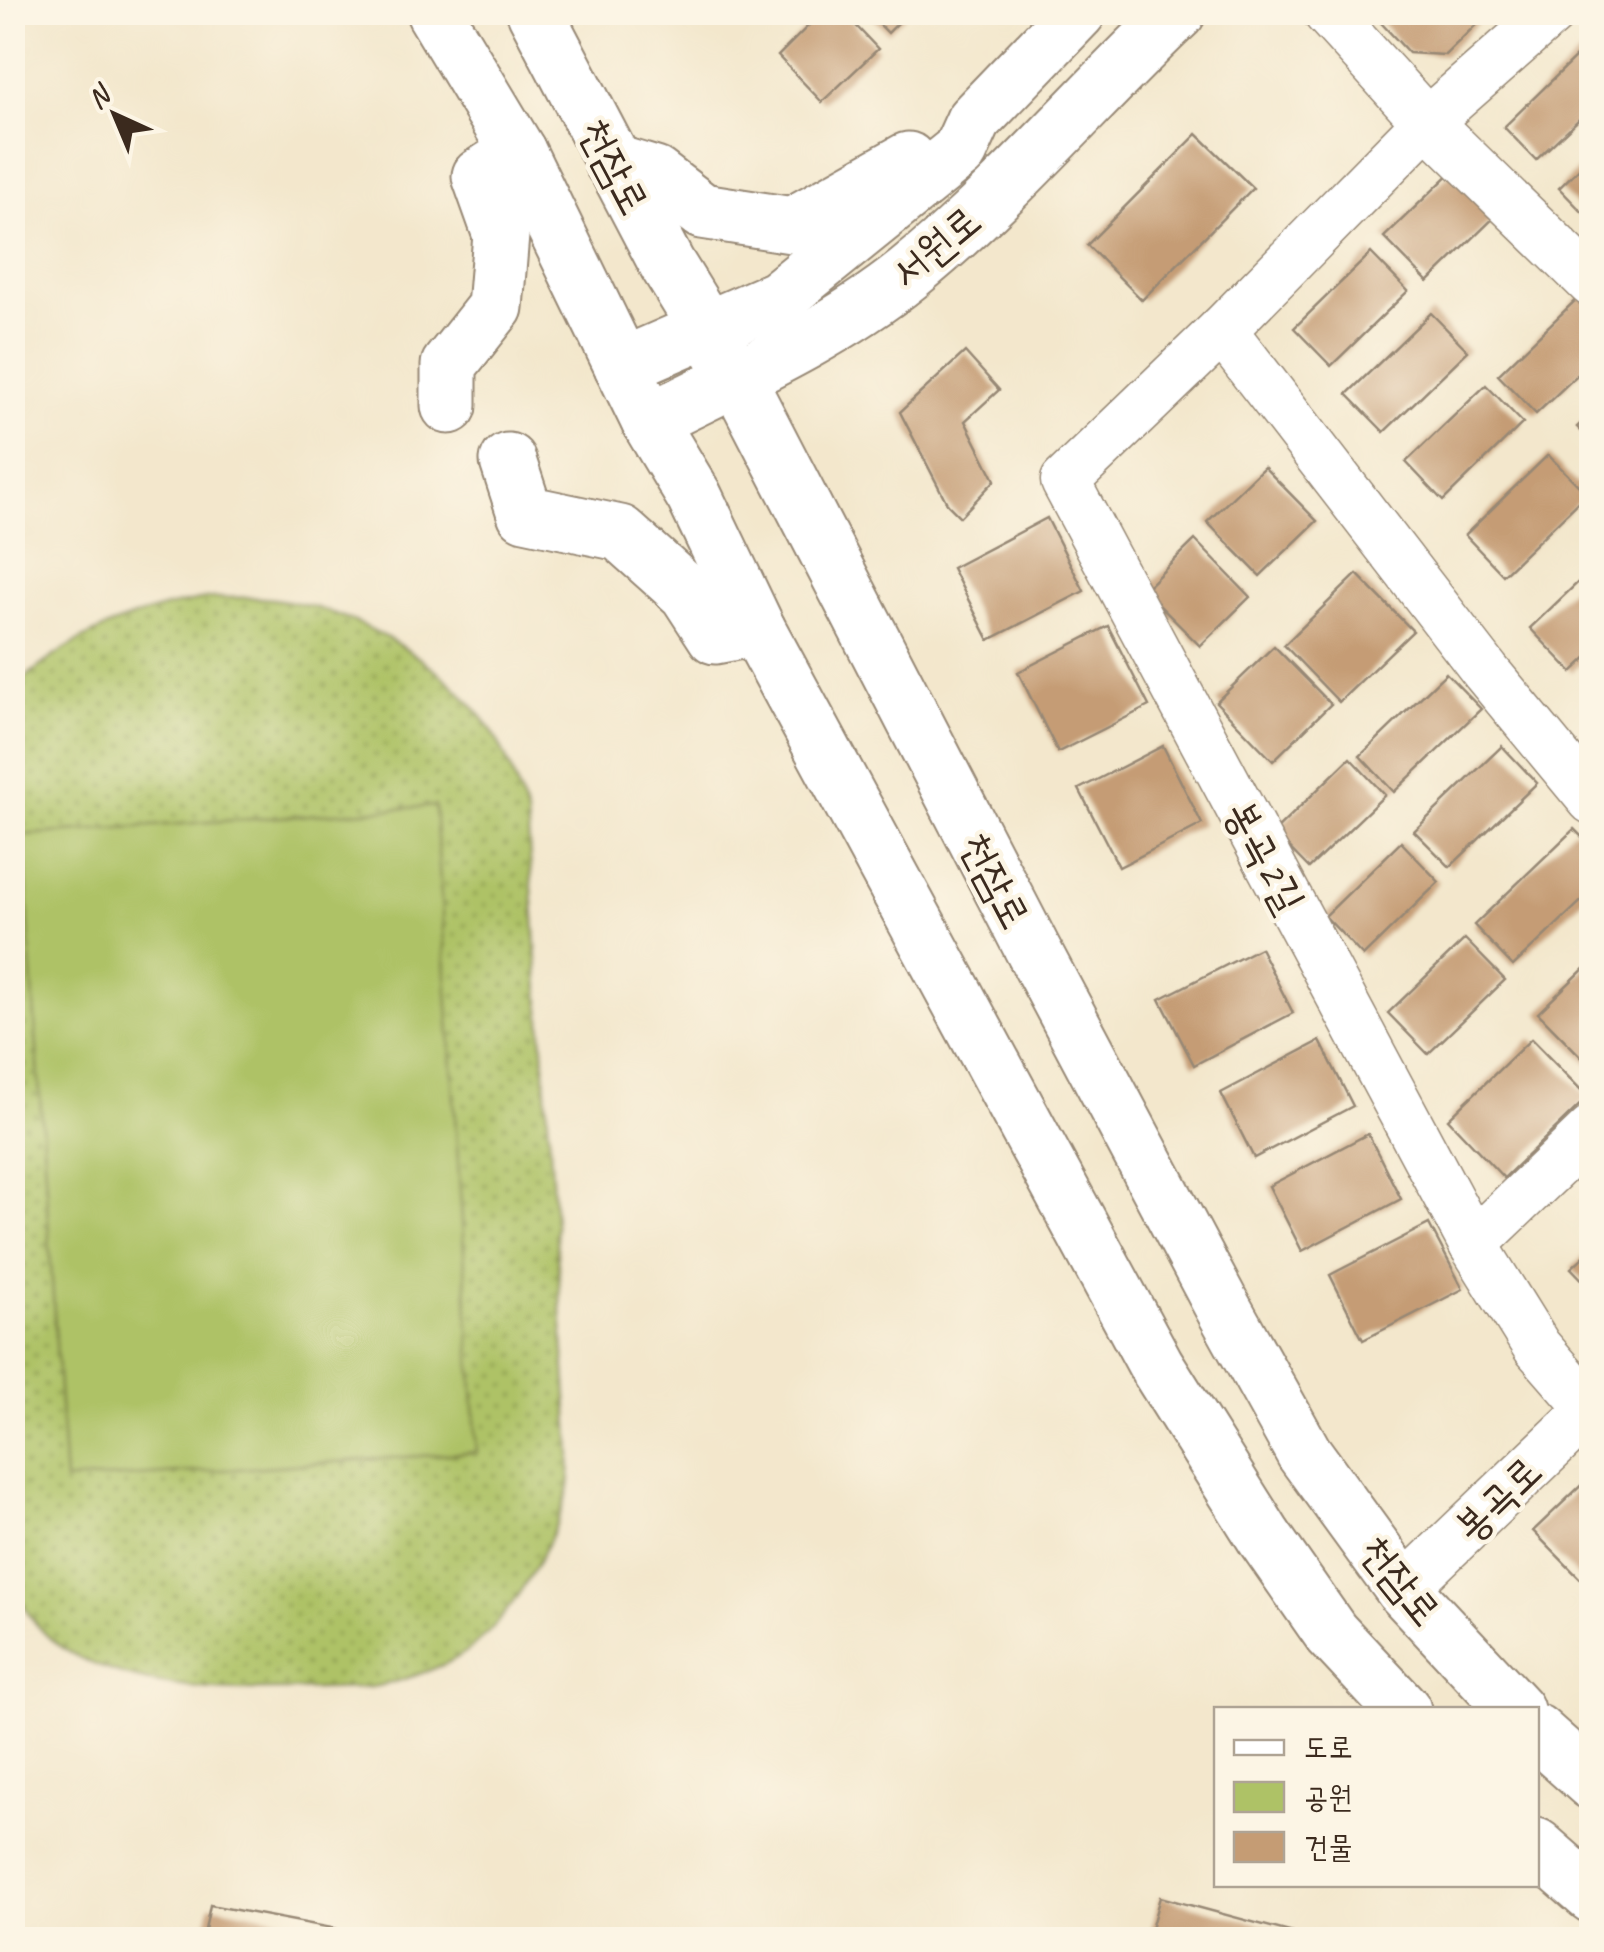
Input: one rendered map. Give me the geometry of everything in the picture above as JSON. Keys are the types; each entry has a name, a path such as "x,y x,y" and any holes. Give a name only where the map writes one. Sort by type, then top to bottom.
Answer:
{"street":[{"name":"천잠로","path":"434,12 518,152 649,421 694,496 756,628 1156,1365 1264,1537 1331,1634 1399,1707"},
{"name":"천잠로","path":"535,12 667,264 737,378 948,789 1220,1304 1304,1453 1403,1589 1513,1707"},
{"name":"서원로","path":"622,366 778,298 960,151 974,120 1078,12"},
{"name":"서원로","path":"649,421 804,343 907,275 1011,180 1178,12"},
{"path":"1327,12 1428,122 1592,283"},
{"name":"봉곡2길","path":"1552,12 1428,122 1222,330 1065,481 1473,1244 1536,1347 1591,1409"},
{"path":"612,162 655,175 702,211 792,226 974,120"},
{"path":"449,406 449,365 495,307 501,235 480,176 518,152"},
{"path":"1222,330 1486,672 1592,800"},
{"path":"508,461 525,514 620,533 687,593 715,636 756,628"},
{"path":"1473,1244 1592,1130"},
{"name":"봉곡로","path":"1403,1589 1591,1409"},
{"path":"1539,1735 1592,1782"},
{"path":"1539,1849 1592,1895"}],"green space":[{"path":"213,598 266,598 303,604 361,625 415,655 462,695 490,728 527,814 571,1454 569,1487 537,1564 487,1633 447,1663 375,1687 224,1690 126,1676 58,1645 36,1623 13,1589 12,690 56,655 105,628 158,610"},
{"path":"435,806 477,1452 65,1481 23,835"}],"building":[{"path":"822,12 843,12 878,49 822,102 778,56"},
{"path":"867,12 909,12 888,33"},
{"path":"1371,12 1489,12 1445,55 1409,53"},
{"path":"1582,51 1592,60 1592,107 1536,160 1504,127"},
{"path":"1197,134 1253,188 1142,300 1087,245"},
{"path":"1592,156 1592,222 1559,188"},
{"path":"1461,163 1504,208 1428,282 1384,237"},
{"path":"1371,253 1408,291 1331,366 1294,328"},
{"path":"1585,291 1592,298 1592,361 1536,414 1498,375"},
{"path":"1431,313 1468,351 1384,432 1347,394"},
{"path":"965,352 999,390 965,421 995,480 960,517 948,505 900,412"},
{"path":"1486,385 1523,423 1443,501 1406,462"},
{"path":"1592,413 1592,442 1577,427"},
{"path":"1548,455 1587,494 1503,575 1465,535"},
{"path":"1264,467 1317,521 1260,576 1207,522"},
{"path":"1047,518 1084,591 989,640 952,568"},
{"path":"1195,540 1250,597 1200,646 1144,590"},
{"path":"1592,569 1592,653 1572,672 1530,628"},
{"path":"1357,574 1413,631 1339,702 1284,645"},
{"path":"1108,626 1149,706 1058,752 1018,672"},
{"path":"1274,646 1331,704 1273,761 1216,702"},
{"path":"1446,673 1481,709 1394,792 1360,756"},
{"path":"1163,746 1202,824 1119,867 1079,789"},
{"path":"1502,746 1537,783 1450,867 1414,831"},
{"path":"1350,758 1385,795 1309,868 1274,832"},
{"path":"1574,829 1592,847 1592,891 1513,966 1474,925"},
{"path":"1401,842 1439,882 1363,956 1325,916"},
{"path":"1465,939 1505,980 1428,1054 1388,1013"},
{"path":"1260,948 1293,1013 1194,1065 1160,999"},
{"path":"1592,961 1592,1068 1538,1013"},
{"path":"1531,1039 1588,1097 1504,1178 1448,1119"},
{"path":"1320,1041 1353,1106 1254,1158 1221,1093"},
{"path":"1368,1134 1401,1199 1302,1251 1269,1186"},
{"path":"1429,1224 1463,1289 1363,1340 1330,1275"},
{"path":"1592,1249 1592,1290 1571,1268"},
{"path":"1592,1475 1592,1591 1533,1531"},
{"path":"1160,1897 1312,1938 1312,1940 1148,1940"},
{"path":"210,1905 385,1938 385,1940 203,1940"}]}
